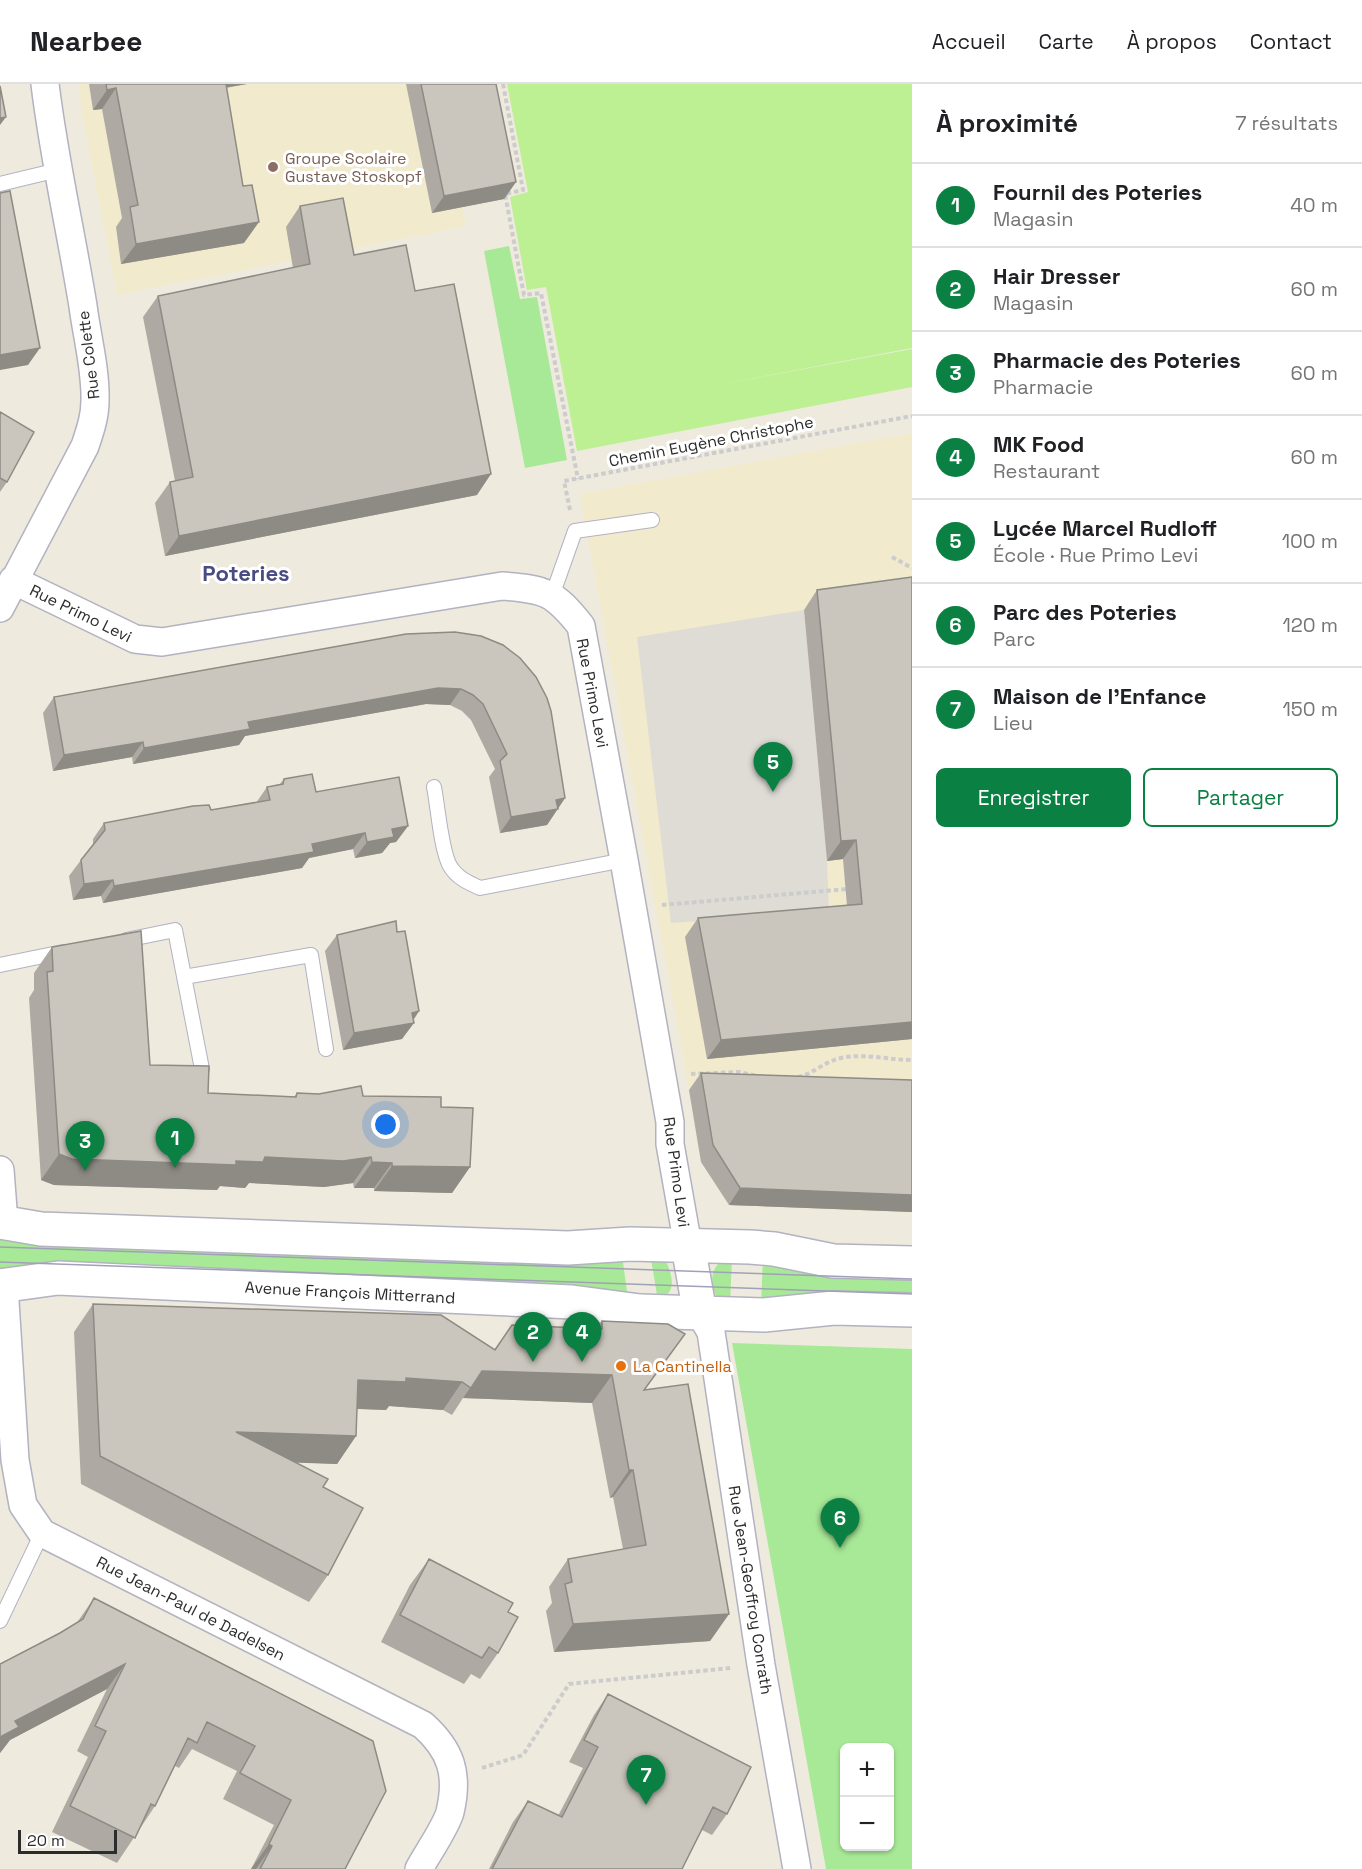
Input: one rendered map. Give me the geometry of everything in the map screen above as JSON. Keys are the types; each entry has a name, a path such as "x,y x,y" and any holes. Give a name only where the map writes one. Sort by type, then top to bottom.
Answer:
{"street":[{"name":"Rue Colette","path":"0,608 85,446 92,424 95,402 94,381 79,284 45,84"},
{"name":"Rue Primo Levi","path":"14,580 135,639 162,642 502,586 534,588 552,596 564,605 581,626 670,1122 670,1144 688,1246"},
{"path":"0,1170 2,1223 41,1229 568,1248 630,1244 750,1247 774,1249 833,1262 912,1263"},
{"path":"688,1246 700,1313"},
{"name":"Avenue François Mitterrand","path":"2,1286 58,1278 572,1302 640,1311 764,1315 834,1308 912,1310"},
{"name":"Rue Jean-Paul de Dadelsen","path":"2,1286 8,1464 23,1506 42,1533 423,1725 437,1738 448,1755 453,1778 449,1813 419,1869"},
{"name":"Rue Jean-Geoffroy Conrath","path":"700,1313 711,1332 761,1665 797,1869"}],"lane":[{"path":"0,184 58,171"},
{"path":"552,596 575,531 652,520"},
{"path":"434,787 450,866 464,880 480,888 624,860"},
{"path":"117,942 175,930 202,1069"},
{"path":"0,965 82,948"},
{"path":"184,977 311,955 326,1049"},
{"path":"0,1622 42,1533"}],"path":[{"path":"504,85 523,190 505,194 524,296 542,292 571,432 578,479 564,481 575,531"},
{"name":"Chemin Eugène Christophe","path":"578,479 912,416"},
{"path":"892,557 912,568"},
{"path":"633,908 852,889"},
{"path":"791,1078 802,1076 841,1058 875,1056 893,1060 912,1060"},
{"path":"662,1077 739,1072 760,1077"},
{"path":"453,1778 523,1755 569,1684 761,1665"}],"shaded area":[{"name":"Groupe Scolaire Gustave Stoskopf","path":"79,84 438,84 466,226 117,295 81,108"},
{"path":"912,433 912,1213 729,1205 700,1159 580,494"},
{"path":"804,610 827,861 829,912 671,923 637,637"}],"green space":[{"path":"507,84 912,84 912,348 702,388 912,349 912,387 577,451 546,287 527,290 510,197 528,192"},
{"path":"509,246 520,299 537,297 567,460 525,468 484,251"},
{"path":"0,1232 622,1255 628,1299 0,1278"},
{"path":"650,1253 666,1261 672,1279 668,1294 658,1301"},
{"path":"732,1257 730,1305 716,1296 712,1277 720,1263"},
{"path":"763,1258 912,1271 912,1301 761,1304"},
{"path":"732,1343 912,1349 912,1869 826,1869"}],"building":[{"path":"106,84 226,84 243,186 252,185 259,222 136,244 130,207 138,205 116,88 107,90"},
{"path":"421,84 496,84 516,182 444,196"},
{"path":"0,86 6,117 0,118"},
{"path":"10,191 40,348 0,355 0,193"},
{"path":"343,198 354,255 406,245 415,291 454,284 491,474 179,536 170,482 193,477 158,296 310,264 300,206"},
{"path":"0,412 34,432 7,482 0,478"},
{"path":"912,577 912,1022 721,1040 698,918 862,904 856,840 841,841 817,590"},
{"path":"455,632 481,636 503,645 520,658 536,677 551,711 565,798 556,800 558,809 511,817 500,761 507,754 483,704 473,695 461,689 438,688 248,722 250,729 144,748 143,742 64,755 54,697 406,634"},
{"path":"312,774 316,792 399,777 408,826 392,829 394,837 367,842 365,833 312,844 314,852 114,886 113,880 84,884 81,860 105,830 104,823 193,806 209,805 211,810 270,800 267,787 283,784 284,779"},
{"path":"396,921 397,932 405,931 419,1011 412,1013 414,1023 354,1033 337,935"},
{"path":"141,931 150,1065 209,1066 208,1093 296,1097 297,1093 319,1094 361,1086 363,1096 441,1097 441,1107 473,1108 470,1167 392,1166 392,1163 372,1162 371,1157 343,1161 265,1157 263,1162 236,1161 236,1165 72,1159 59,1154 47,972 53,971 52,947"},
{"path":"701,1073 912,1080 912,1195 740,1188 713,1145"},
{"path":"93,1304 441,1315 495,1350 512,1325 602,1329 602,1321 668,1324 685,1334 644,1390 688,1384 729,1614 573,1624 565,1584 572,1582 568,1559 646,1545 633,1470 629,1470 612,1375 482,1371 471,1388 462,1382 406,1378 406,1382 358,1380 356,1436 236,1432 328,1479 323,1487 363,1508 328,1575 100,1456"},
{"path":"429,1559 513,1603 508,1612 518,1617 498,1653 489,1647 482,1658 400,1615"},
{"path":"94,1598 373,1741 386,1791 345,1869 260,1869 272,1846 269,1844 291,1800 240,1773 255,1746 207,1722 197,1743 188,1738 155,1806 151,1804 135,1838 70,1806 106,1731 95,1726 125,1664 15,1721 19,1727 0,1737 0,1664 83,1619"},
{"path":"608,1694 751,1767 727,1814 713,1807 682,1869 492,1869 528,1801 562,1817 598,1747 584,1740"}],"tram line":[{"path":"0,1247 912,1279"},
{"path":"0,1262 912,1294"}],"place":[{"name":"Groupe Scolaire Gustave Stoskopf","path":"273,167"},
{"name":"Lycée Marcel Rudloff","path":"773,792"},
{"name":"Fournil des Poteries","path":"175,1168"},
{"name":"Pharmacie des Poteries","path":"85,1171"},
{"name":"Hair Dresser","path":"533,1362"},
{"name":"MK Food","path":"582,1362"},
{"name":"La Cantinella","path":"621,1366"},
{"name":"Parc des Poteries","path":"840,1548"},
{"name":"Maison de l'Enfance","path":"646,1805"}],"district":[{"name":"Poteries","path":"246,573"}]}
